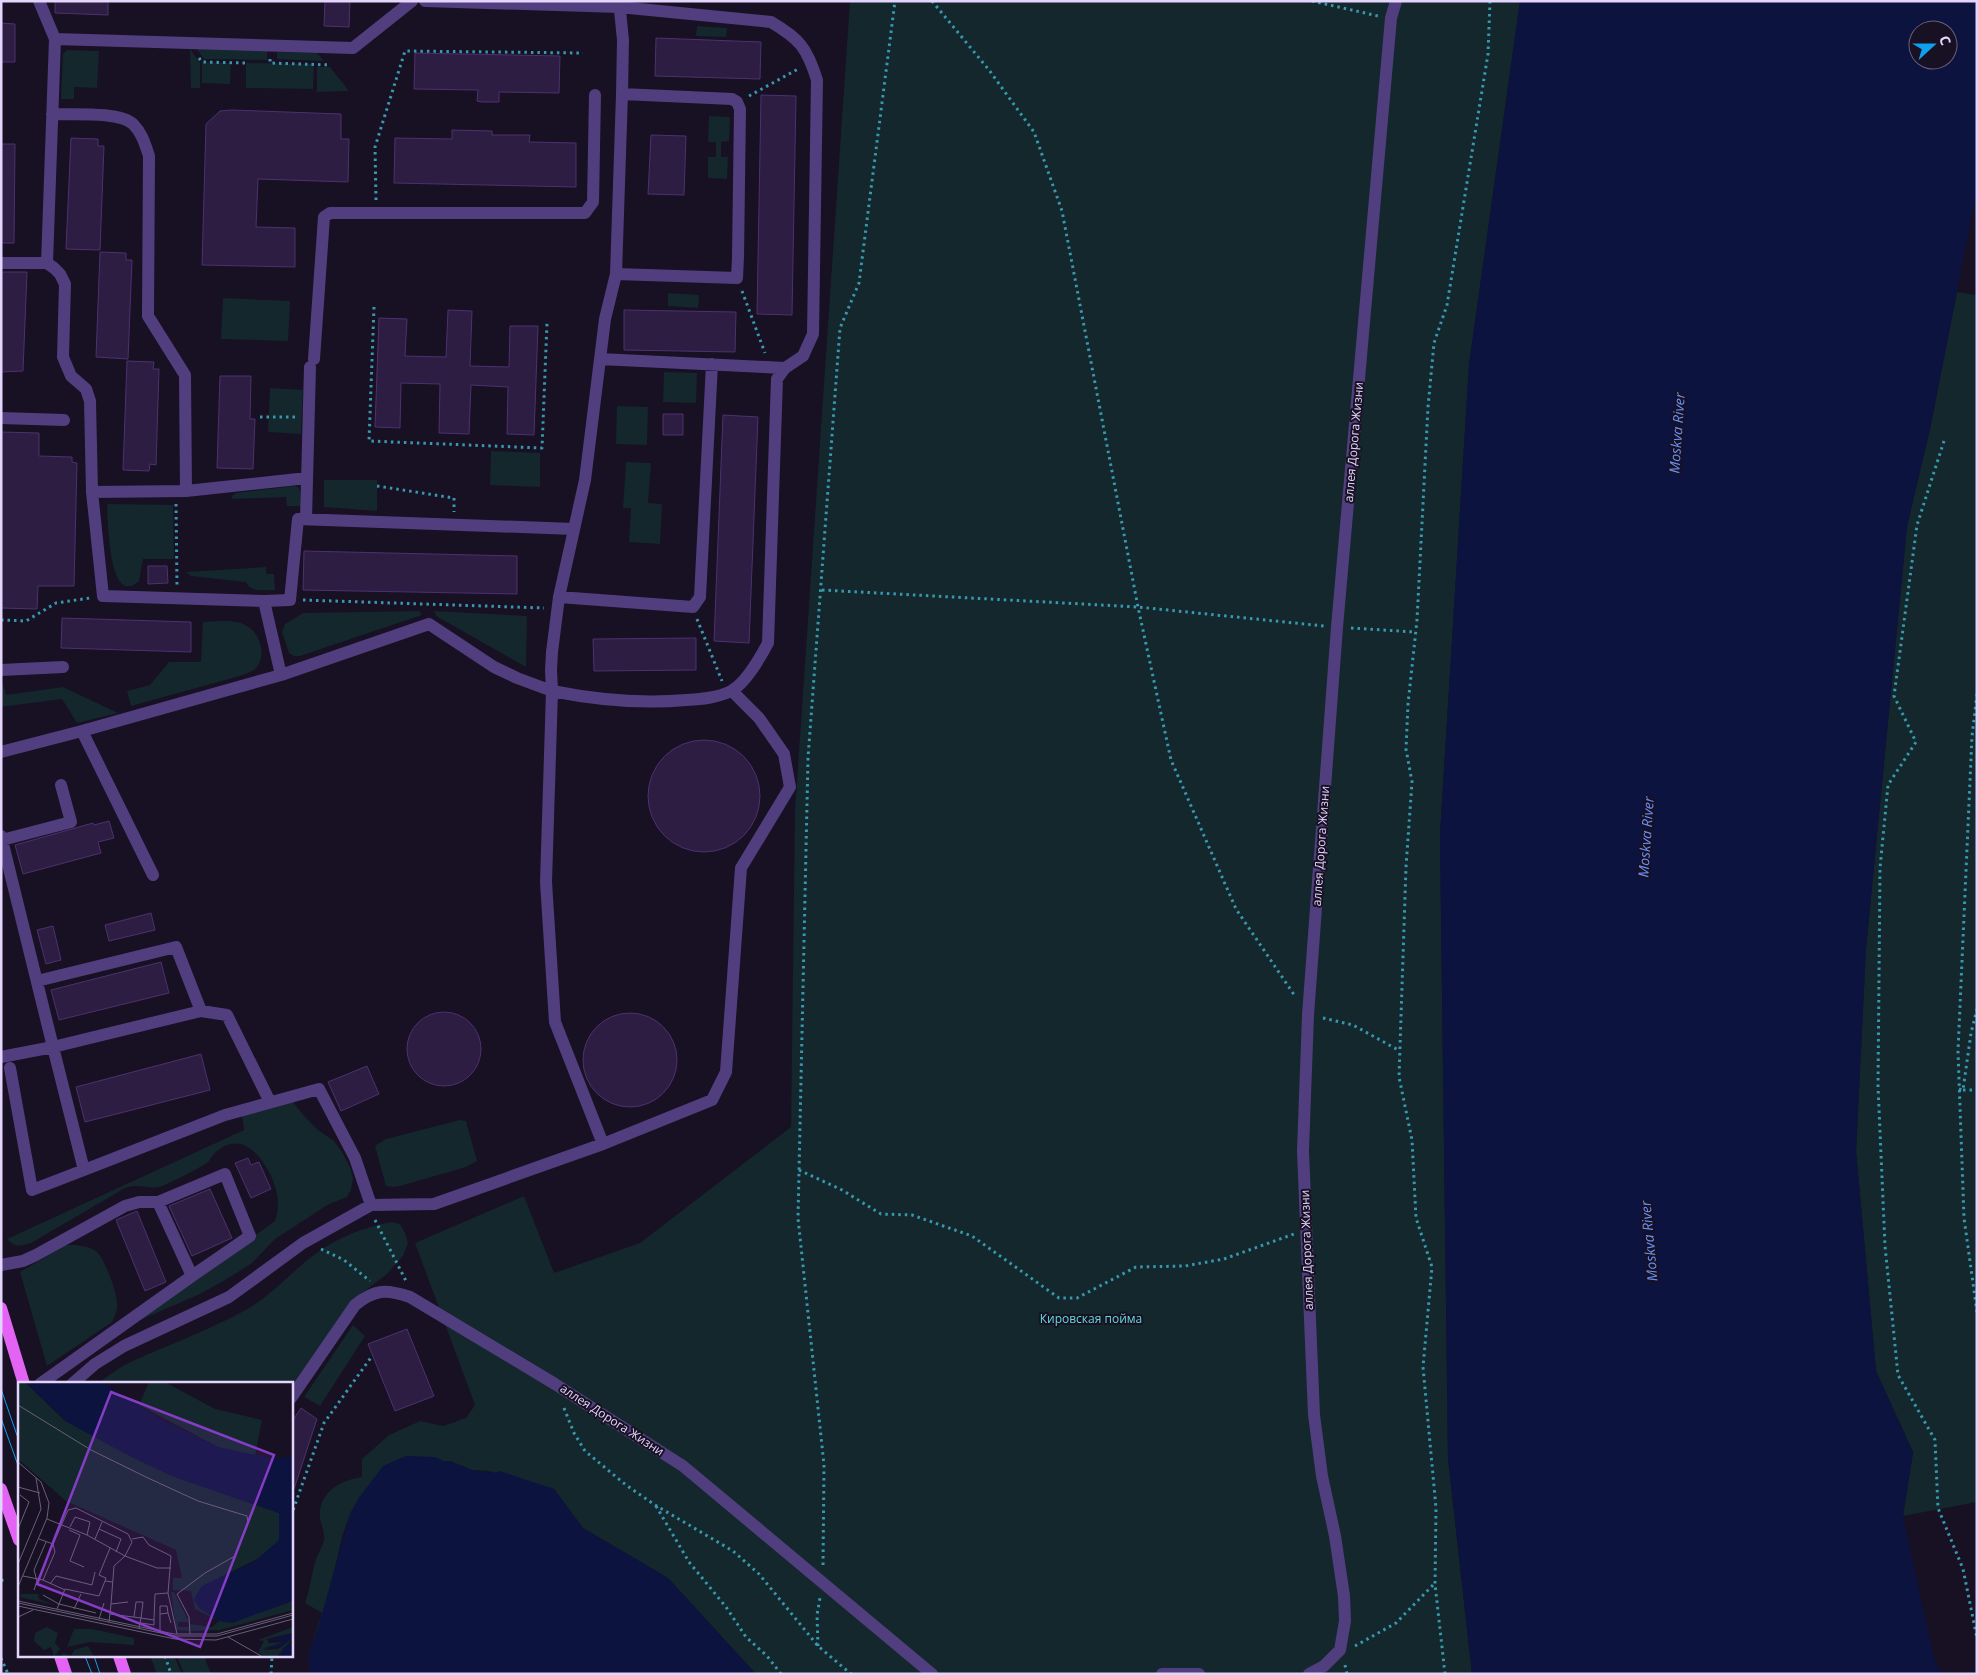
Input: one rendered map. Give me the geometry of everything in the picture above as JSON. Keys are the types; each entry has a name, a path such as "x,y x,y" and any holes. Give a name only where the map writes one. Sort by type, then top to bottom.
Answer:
{"main road":[{"path":"1,1308 23,1382"},
{"path":"1,1489 18,1537"},
{"path":"61,1658 66,1674"},
{"path":"120,1658 126,1674"}],"street":[{"path":"39,1 55,39 47,263"},
{"path":"55,39 353,48 412,1"},
{"path":"1,752 281,675 429,624 494,667 517,678 552,691 585,698 636,702 709,698 754,668 768,643 777,379 785,368 803,356 813,334 817,80 811,61 803,46 789,32 771,22 619,4 425,1"},
{"name":"аллея Дорога Жизни","path":"1340,1650 1345,1621 1344,1596 1335,1536 1322,1476 1314,1415 1303,1151 1308,1016 1337,628 1391,18 1396,1"},
{"path":"603,1144 555,1022 546,882 551,670 558,602 585,480 600,358 616,274 622,94 622,40 619,4"},
{"path":"616,274 737,278 740,109 737,102 732,98 622,94"},
{"path":"306,519 312,363 324,217 330,213 585,213 594,202 595,95"},
{"path":"52,114 118,117 132,123 144,138 149,156 148,316 185,375 181,491"},
{"path":"1,263 47,263 54,268 65,284 63,356 71,376 86,389 90,401 92,492 103,596 264,601 290,600 298,519 574,529"},
{"path":"600,358 785,368"},
{"path":"558,602 693,607 700,597 712,364"},
{"path":"1,418 64,420"},
{"path":"92,492 181,491 307,478"},
{"path":"264,601 281,675"},
{"path":"1,670 63,667"},
{"path":"74,1382 95,1364 124,1346 229,1297 303,1243 370,1205 434,1204 603,1144 712,1100 726,1072 741,868 790,787 784,754 759,718 727,687"},
{"path":"82,731 153,875"},
{"path":"61,785 71,822 2,838 84,1170"},
{"path":"37,981 176,947 201,1011"},
{"path":"1,1057 53,1047 201,1011 227,1015 270,1102"},
{"path":"10,1068 32,1190 225,1114 319,1089 355,1158 370,1205"},
{"path":"1,1265 36,1255 125,1206 139,1202 158,1202 225,1174 250,1236 43,1382"},
{"path":"158,1202 192,1276"},
{"path":"292,1397 355,1305 368,1295 382,1291"},
{"name":"аллея Дорога Жизни","path":"382,1291 394,1292 416,1302 555,1384 683,1466 932,1674"},
{"path":"1309,1674 1324,1666 1340,1650"},
{"path":"1162,1674 1199,1674"}],"path":[{"path":"818,1646 817,1615 823,1583 824,1464 798,1218 808,758 840,328 859,283 894,1"},
{"path":"932,1 989,70 1034,132 1062,211 1138,607 1171,760 1236,909 1308,1016 1353,1025 1400,1051"},
{"path":"1312,1 1391,18"},
{"path":"1445,1674 1435,1584 1436,1508 1423,1366 1432,1267 1416,1218 1412,1140 1399,1077 1406,867 1412,782 1406,749 1428,407 1434,342 1447,305 1488,54 1490,1"},
{"path":"376,213 375,147 405,52 583,53"},
{"path":"796,62 801,67 803,74"},
{"path":"737,102 801,67"},
{"path":"737,278 771,367"},
{"path":"374,307 369,441 542,448 547,323"},
{"path":"260,417 309,417"},
{"path":"1944,441 1918,525 1894,696 1916,742 1888,785 1880,868 1878,1086 1885,1246 1898,1374 1935,1440 1938,1508 1963,1569 1977,1638"},
{"path":"377,486 454,498 454,525"},
{"path":"177,598 181,491"},
{"path":"822,590 1138,607 1337,628 1415,632"},
{"path":"1,620 26,621 56,603 103,596"},
{"path":"290,600 558,602"},
{"path":"693,607 727,687"},
{"path":"1977,694 1972,736 1958,1052 1961,1090 1964,1218 1977,1312"},
{"path":"1961,1090 1977,1009"},
{"path":"1961,1090 1977,1090"},
{"path":"798,1170 842,1190 881,1214 912,1215 972,1236 1059,1298 1077,1298 1136,1267 1185,1266 1224,1259 1306,1229"},
{"path":"370,1205 375,1221 416,1302"},
{"path":"303,1243 323,1249 344,1260 382,1291"},
{"path":"292,1513 324,1423 372,1356"},
{"path":"555,1384 574,1433 585,1451 626,1485 655,1505 733,1551 752,1568 818,1646 851,1674"},
{"path":"655,1505 689,1562 726,1607 746,1637 781,1674"},
{"path":"1,1580 6,1580"},
{"path":"1340,1650 1353,1647 1396,1623 1435,1584"},
{"path":"1,1658 8,1674"},
{"path":"166,1658 171,1674"},
{"path":"271,1674 272,1658"}],"green space":[{"name":"Кировская пойма","path":"850,1 1520,1 1469,365 1440,835 1448,1458 1472,1674 756,1674 668,1578 583,1528 554,1489 488,1471 472,1470 435,1457 374,1479 359,1498 350,1514 342,1537 311,1674 308,1657 322,1613 305,1603 315,1562 324,1540 320,1509 327,1494 339,1484 362,1477 362,1459 389,1435 420,1421 443,1426 466,1418 475,1405 415,1243 524,1196 554,1273 640,1243 791,1127 795,811"},
{"path":"697,26 727,28 726,37 696,36"},
{"path":"190,49 200,63 200,88 191,88"},
{"path":"197,49 267,50 267,60 204,59"},
{"path":"67,50 99,51 97,88 74,87 74,99 61,99 63,54"},
{"path":"277,52 317,53 324,61 277,59"},
{"path":"202,62 231,63 230,84 202,83"},
{"path":"246,63 314,64 313,89 246,88"},
{"path":"317,67 330,67 349,91 317,92"},
{"path":"709,116 730,117 729,141 721,142 721,157 728,157 727,179 708,178 708,157 716,157 716,142 708,142"},
{"path":"1957,292 1977,295 1977,1502 1903,1516 1913,1452 1876,1371 1856,1151 1866,948 1907,526 1930,429"},
{"path":"668,293 699,295 698,308 668,306"},
{"path":"223,298 290,301 288,341 221,339"},
{"path":"664,372 697,373 696,403 663,402"},
{"path":"270,388 303,390 301,434 268,432"},
{"path":"617,406 648,407 647,445 616,444"},
{"path":"491,451 540,453 540,487 490,485"},
{"path":"626,462 651,463 648,503 662,504 660,544 629,542 631,508 623,508"},
{"path":"324,480 377,480 377,511 324,507"},
{"path":"298,487 300,491 301,506 287,506 286,497 232,499 232,496 236,493"},
{"path":"107,504 173,505 174,559 143,559 139,581 129,586 121,583 116,573 109,542"},
{"path":"266,567 266,574 274,574 275,590 254,589 248,586 246,582 191,576 186,572"},
{"path":"419,611 422,615 300,656 294,656 289,653 282,632 285,624 303,613"},
{"path":"434,611 527,616 526,667 436,616"},
{"path":"203,622 241,623 256,635 262,653 261,659 254,670 243,675 131,706 127,691 150,685 169,662 201,662"},
{"path":"1,684 3,684 6,695 63,687 118,713 77,723 62,699 1,707"},
{"path":"292,1101 318,1130 334,1141 342,1152 350,1167 353,1179 351,1190 347,1197 329,1204 275,1239 251,1264 200,1294 138,1321 275,1221 278,1202 272,1178 259,1157 247,1146 232,1144 223,1147 207,1163 160,1187 135,1186 125,1188 31,1243 18,1246 7,1239 244,1130 242,1115"},
{"path":"460,1120 466,1121 477,1161 466,1167 400,1186 386,1186 375,1146 386,1139"},
{"path":"391,1222 400,1224 408,1243 403,1256 387,1274 353,1300 292,1389 292,1382 100,1382 116,1370 135,1360 210,1328 251,1307 272,1292 319,1251 341,1238 364,1229"},
{"path":"66,1245 78,1245 97,1252 110,1276 117,1308 112,1322 47,1366 20,1272"},
{"path":"353,1325 365,1336 320,1406 304,1397"},
{"path":"151,1658 175,1658 182,1674 157,1674"},
{"path":"178,1658 205,1658 211,1674 184,1674"}],"water":[{"name":"Moskva River","path":"1520,1 1977,1 1977,190 1930,429 1907,526 1866,948 1856,1151 1876,1371 1913,1452 1903,1516 1934,1658 1941,1674 1472,1674 1448,1458 1440,835 1469,365"},
{"path":"406,1456 435,1457 472,1470 494,1473 500,1471 554,1489 583,1528 668,1578 756,1674 311,1674 308,1657 350,1514 359,1498 383,1466"}],"building":[{"path":"55,1 108,1 108,15 55,13"},
{"path":"325,1 350,1 349,27 324,26"},
{"path":"1,23 15,24 15,62 1,62"},
{"path":"656,38 761,42 760,79 655,76"},
{"path":"415,53 560,56 559,93 499,92 499,102 482,102 477,101 478,90 414,89"},
{"path":"761,95 796,96 792,315 757,314"},
{"path":"220,111 341,114 341,139 349,139 348,182 258,179 256,227 295,228 295,267 202,265 206,124"},
{"path":"452,130 492,131 492,135 530,135 529,142 576,143 576,187 394,183 395,138 452,139"},
{"path":"651,135 686,136 684,195 648,194"},
{"path":"71,138 98,139 98,146 104,146 100,250 66,249"},
{"path":"1,144 15,144 14,243 1,243"},
{"path":"100,252 126,253 126,260 132,260 128,359 96,357"},
{"path":"1,272 27,272 23,371 1,372"},
{"path":"448,310 472,311 470,366 509,367 510,326 538,326 534,435 507,434 508,387 471,385 469,434 439,433 440,384 401,383 400,428 375,427 379,318 407,319 405,356 446,357"},
{"path":"624,310 736,312 735,352 624,350"},
{"path":"127,361 154,362 153,369 159,369 156,465 150,464 149,471 123,470"},
{"path":"220,376 251,376 250,419 255,419 253,469 217,468"},
{"path":"663,414 683,414 683,435 663,435"},
{"path":"723,415 758,417 749,643 714,641"},
{"path":"1,432 39,433 39,456 72,457 72,462 77,463 74,586 38,586 37,609 1,608"},
{"path":"304,551 517,556 517,594 303,590"},
{"path":"148,566 167,566 168,583 148,584"},
{"path":"62,618 191,622 191,652 61,648"},
{"path":"696,638 696,670 594,671 593,639"},
{"path":"704,740 726,744 744,756 756,774 760,796 756,818 744,836 726,848 704,852 682,848 664,836 652,818 648,796 652,774 664,756 682,744"},
{"path":"109,821 114,838 98,842 101,853 23,874 15,845 93,823 94,825"},
{"path":"151,913 155,930 109,941 105,925"},
{"path":"53,926 61,960 46,964 37,930"},
{"path":"161,962 169,993 59,1020 51,990"},
{"path":"444,1012 458,1015 470,1023 478,1035 481,1049 478,1063 470,1075 458,1083 444,1086 430,1083 418,1075 410,1063 407,1049 410,1035 418,1023 430,1015"},
{"path":"630,1013 648,1016 664,1026 674,1042 677,1060 674,1078 664,1094 648,1104 630,1107 612,1104 596,1094 586,1078 583,1060 586,1042 596,1026 612,1016"},
{"path":"201,1054 210,1090 85,1122 76,1087"},
{"path":"367,1066 379,1094 341,1111 328,1082"},
{"path":"248,1158 251,1165 259,1162 271,1189 251,1198 235,1163"},
{"path":"210,1189 232,1238 192,1256 169,1206"},
{"path":"137,1211 166,1282 145,1291 116,1220"},
{"path":"407,1329 434,1396 395,1411 368,1344"},
{"path":"301,1408 317,1419 294,1489 292,1489 292,1422"}],"tram line":[{"path":"1,1389 18,1438"},
{"path":"1,1418 18,1465"},
{"path":"86,1658 92,1674"},
{"path":"95,1658 100,1674"}]}
